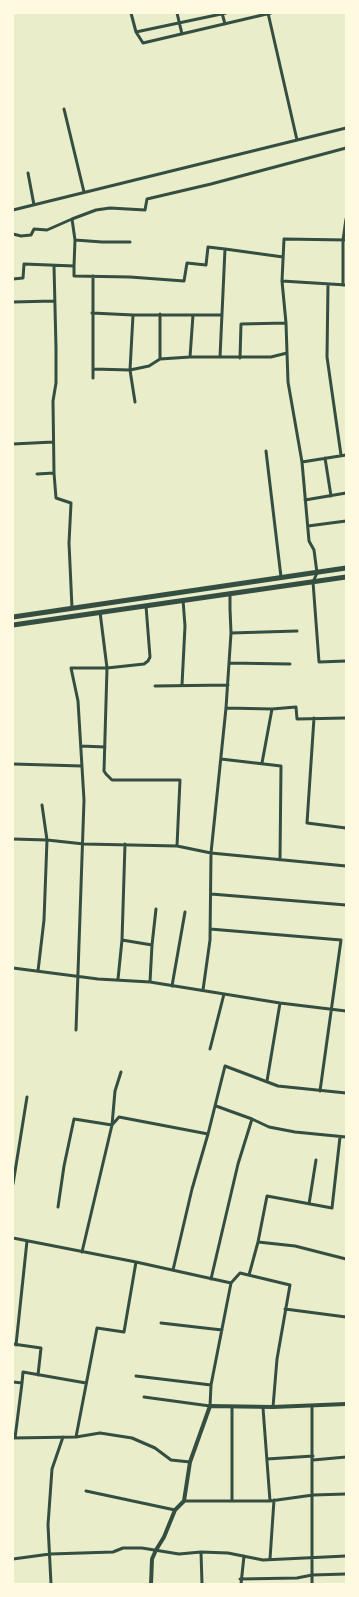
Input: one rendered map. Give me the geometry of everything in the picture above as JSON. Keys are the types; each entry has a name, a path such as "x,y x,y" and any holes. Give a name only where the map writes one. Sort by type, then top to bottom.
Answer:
{"highway":[{"path":"13,617 346,568"},
{"path":"13,625 346,577"}],"street":[{"path":"131,13 136,32 143,43 269,13 298,140"},
{"path":"177,13 182,34"},
{"path":"136,32 180,24 223,13 225,24"},
{"path":"64,109 84,192"},
{"path":"13,210 346,128"},
{"path":"13,234 21,236 31,235 34,229 47,230 96,210 110,208 145,210 147,199 211,184 346,148"},
{"path":"28,173 34,205"},
{"path":"72,219 75,240 74,276 130,277 184,281 187,263 206,265 208,247 225,248 283,257"},
{"path":"282,281 344,285 346,219"},
{"path":"345,240 284,239 282,281 286,323 288,382 302,462 309,541 314,550 317,573 314,582 319,662 346,660"},
{"path":"75,240 130,242"},
{"path":"220,357 225,248"},
{"path":"13,279 23,278 24,264 74,266"},
{"path":"54,266 56,348 56,383 53,401 54,473 56,498 71,503 69,543 72,608"},
{"path":"93,276 93,378"},
{"path":"328,284 327,357 341,455"},
{"path":"13,302 54,301"},
{"path":"92,313 221,315"},
{"path":"133,314 130,370 135,402"},
{"path":"160,314 160,359"},
{"path":"190,357 193,315"},
{"path":"240,358 241,324 286,323"},
{"path":"93,369 130,370 149,366 160,359 190,357 271,357 287,353"},
{"path":"13,444 53,442"},
{"path":"266,451 281,577"},
{"path":"302,462 346,454"},
{"path":"325,458 331,496"},
{"path":"37,474 54,473"},
{"path":"305,500 346,493"},
{"path":"308,526 346,521"},
{"path":"203,990 210,929 211,853 228,685 231,633 230,593"},
{"path":"182,685 185,626 184,600"},
{"path":"76,1030 84,844 84,800 78,701 71,668 107,668 144,664 148,661 150,657 146,606"},
{"path":"100,612 107,668 104,771 112,780 180,780 177,846"},
{"path":"231,633 297,631"},
{"path":"229,664 290,664"},
{"path":"155,686 228,685"},
{"path":"226,708 296,707 297,719 346,718"},
{"path":"262,763 272,708"},
{"path":"314,718 307,823 346,828"},
{"path":"81,746 104,747"},
{"path":"221,759 281,766 280,860"},
{"path":"13,764 82,766"},
{"path":"38,971 44,920 46,840 42,805"},
{"path":"13,839 46,840 84,844 177,846 211,853 346,866"},
{"path":"118,979 122,940 125,844"},
{"path":"211,894 346,905"},
{"path":"150,982 156,909"},
{"path":"172,986 185,912"},
{"path":"210,929 341,940 320,1090"},
{"path":"122,940 152,945"},
{"path":"13,968 78,975 98,979 150,982 280,1004 346,1011"},
{"path":"210,1048 224,994"},
{"path":"267,1081 280,1004"},
{"path":"173,1270 192,1189 216,1106 225,1066 278,1086 346,1093"},
{"path":"82,1252 112,1125 115,1091 121,1072"},
{"path":"13,1184 27,1097"},
{"path":"216,1106 270,1127 295,1132 340,1136 346,1138"},
{"path":"112,1125 119,1117 208,1134"},
{"path":"58,1207 64,1166 74,1119 112,1125"},
{"path":"211,1279 238,1164 252,1119"},
{"path":"249,1275 258,1242 267,1196 332,1208 340,1136"},
{"path":"309,1204 316,1160"},
{"path":"13,1238 136,1262 231,1283"},
{"path":"27,1241 15,1344 41,1348 38,1375"},
{"path":"258,1242 295,1246 346,1259"},
{"path":"76,1437 98,1328 124,1332 136,1262"},
{"path":"151,1584 152,1559 175,1510 184,1501 190,1462 210,1406 211,1385 231,1283 240,1273 290,1285 278,1359 273,1407"},
{"path":"285,1309 346,1317"},
{"path":"160,1323 222,1330"},
{"path":"86,1383 23,1372 14,1438 63,1436 76,1437 100,1433 132,1438 155,1448 171,1460 190,1462"},
{"path":"136,1376 211,1385"},
{"path":"13,1382 22,1383"},
{"path":"144,1397 232,1408 346,1404"},
{"path":"312,1406 312,1584"},
{"path":"232,1408 232,1500"},
{"path":"263,1408 270,1501"},
{"path":"51,1584 48,1525 52,1469 63,1436"},
{"path":"267,1459 346,1457"},
{"path":"86,1491 175,1510"},
{"path":"184,1501 270,1501 313,1495 346,1494"},
{"path":"270,1560 274,1500"},
{"path":"13,1559 50,1554 113,1552 123,1548 142,1548 179,1554 201,1552 228,1553 263,1560 346,1556"},
{"path":"201,1552 202,1584"},
{"path":"241,1584 240,1579 244,1556"},
{"path":"240,1579 297,1578 312,1575 346,1574"}]}
